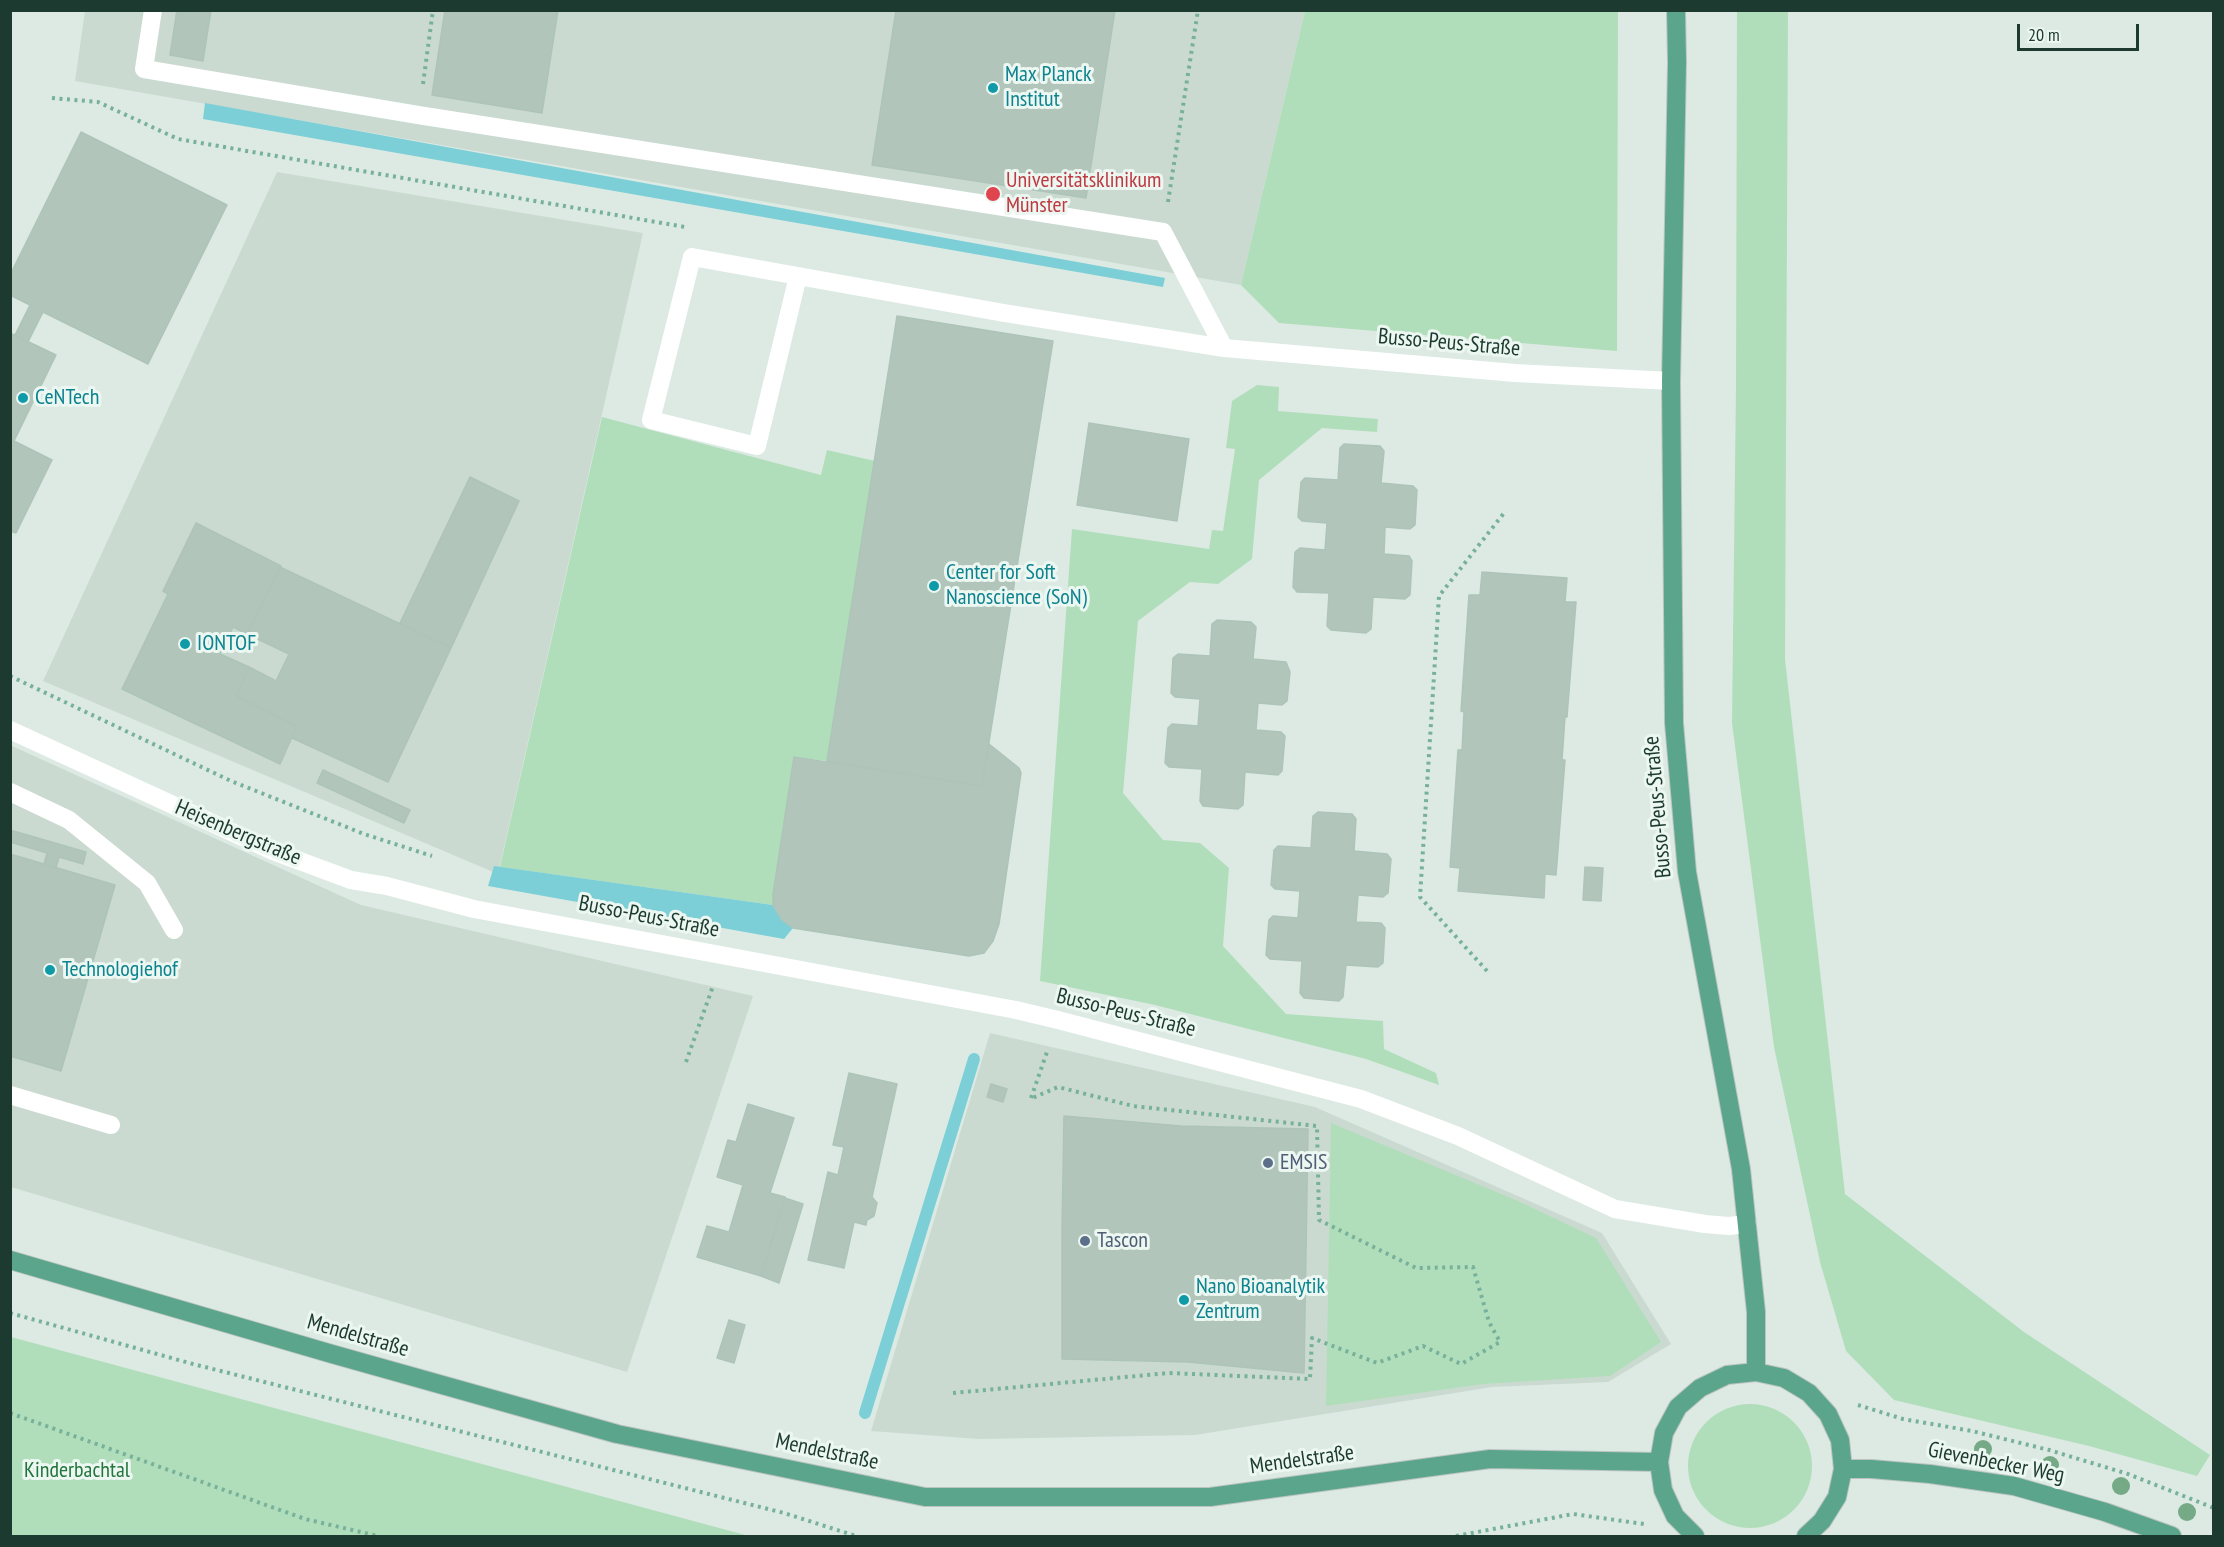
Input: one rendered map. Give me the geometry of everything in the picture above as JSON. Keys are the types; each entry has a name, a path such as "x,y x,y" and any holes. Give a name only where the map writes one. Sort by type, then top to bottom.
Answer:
{"main road":[{"name":"Busso-Peus-Straße","path":"1676,10 1677,74 1671,381 1674,723 1687,872 1741,1169 1756,1312 1756,1372"},
{"name":"Mendelstraße","path":"10,1260 617,1434 925,1497 1210,1497 1490,1459 1659,1462"},
{"path":"1695,1536 1675,1516 1663,1490 1659,1462 1664,1433 1678,1407 1700,1388 1727,1375 1756,1372 1784,1378 1809,1393 1828,1414 1840,1440 1843,1468 1837,1497 1822,1521 1806,1536"},
{"name":"Gievenbecker Weg","path":"1843,1468 1930,1474 2014,1486 2105,1512 2172,1536"}],"street":[{"path":"153,10 144,69 418,115 1163,232 1224,348"},
{"name":"Busso-Peus-Straße","path":"798,276 758,446 651,420 692,257 798,276 1004,314 1224,348 1515,373 1671,381"},
{"name":"Heisenbergstraße","path":"10,730 273,851 351,880 387,886 474,909"},
{"path":"10,792 69,820 147,883 174,930"},
{"name":"Busso-Peus-Straße","path":"474,909 1016,1010 1058,1020 1361,1099 1458,1136 1615,1209 1705,1224 1729,1226 1747,1224"},
{"path":"10,1095 111,1125"}],"path":[{"path":"418,115 433,10"},
{"path":"1163,232 1198,10"},
{"path":"52,98 98,102 178,139 694,229"},
{"path":"1487,971 1420,897 1439,596 1504,513"},
{"path":"10,676 231,781 364,834 432,856"},
{"path":"687,1062 712,986"},
{"path":"952,1393 1169,1373 1310,1379 1312,1338 1377,1363 1423,1346 1461,1364 1500,1342 1489,1322 1473,1267 1416,1268 1319,1220 1317,1126 1133,1106 1059,1087 1030,1099 1058,1020"},
{"path":"10,1313 193,1364 784,1514 856,1536"},
{"path":"1853,1404 1904,1419 1972,1431 2049,1450 2128,1474 2214,1508"},
{"path":"12,1415 305,1519 378,1536"},
{"path":"1456,1536 1573,1514 1644,1524"}],"shaded area":[{"name":"Universitätsklinikum Münster","path":"85,11 1305,11 1241,285 75,81"},
{"path":"277,172 643,233 498,874 43,681"},
{"name":"Technologiehof","path":"10,745 361,905 753,996 627,1372 11,1187"},
{"path":"990,1033 1315,1107 1602,1233 1671,1344 1608,1382 1492,1387 1195,1435 979,1439 871,1431"}],"green space":[{"path":"1305,11 1618,11 1617,351 1279,323 1241,285"},
{"path":"1737,11 1788,11 1785,659 1845,1194 2024,1332 2210,1455 2197,1476 2089,1446 1894,1400 1846,1351 1820,1262 1774,1047 1732,723"},
{"path":"1257,385 1279,387 1278,411 1378,419 1377,432 1322,428 1259,480 1252,559 1218,584 1190,582 1138,621 1123,793 1163,840 1200,843 1229,868 1223,946 1286,1014 1383,1021 1384,1049 1436,1073 1439,1085 1366,1059 1155,1005 1040,981 1072,529 1209,549 1212,530 1223,531 1235,449 1226,448 1232,401"},
{"path":"602,417 821,475 827,450 875,461 827,761 794,757 773,905 500,867"},
{"path":"1331,1123 1518,1201 1596,1238 1661,1342 1610,1376 1483,1384 1326,1406"},
{"name":"Kinderbachtal","path":"11,1337 749,1536 11,1536"},
{"path":"1750,1404 1774,1409 1785,1414 1794,1422 1802,1431 1807,1442 1812,1466 1807,1490 1802,1501 1794,1510 1785,1518 1774,1523 1750,1528 1726,1523 1715,1518 1706,1510 1698,1501 1693,1490 1688,1466 1693,1442 1698,1431 1706,1422 1715,1414 1726,1409"}],"water":[{"path":"205,103 1165,278 1163,287 203,119"},
{"path":"494,866 773,905 782,920 793,928 784,939 488,886"}],"building":[{"path":"177,10 211,10 203,61 170,55"},
{"path":"445,10 558,10 542,113 432,95"},
{"name":"Max Planck Institut","path":"896,10 1115,10 1086,198 872,165"},
{"path":"81,132 227,205 148,364 43,312 28,342 15,335 30,305 10,295 10,275"},
{"name":"Center for Soft Nanoscience (SoN)","path":"897,316 1053,341 982,786 827,761"},
{"name":"CeNTech","path":"10,333 56,355 14,441 52,460 16,533 10,531"},
{"path":"1089,423 1189,439 1177,521 1077,505"},
{"path":"1344,444 1380,446 1384,451 1381,483 1413,486 1417,490 1415,525 1410,529 1385,527 1384,554 1409,556 1412,561 1410,595 1405,599 1373,597 1371,629 1366,633 1331,630 1327,626 1329,593 1297,592 1293,587 1295,552 1300,548 1325,550 1327,523 1302,521 1298,517 1301,482 1305,478 1338,480 1340,448"},
{"path":"470,477 519,501 451,648 400,623"},
{"name":"IONTOF","path":"196,523 281,566 247,634 233,627 220,654 249,667 236,696 297,726 280,764 122,689 168,594 163,591"},
{"path":"280,567 451,648 388,782 292,738 297,726 236,696 249,667 276,681 289,654 247,634"},
{"path":"1482,572 1567,578 1565,602 1576,602 1567,717 1565,717 1562,760 1565,760 1556,875 1545,874 1544,898 1458,891 1460,868 1450,867 1458,750 1462,750 1464,712 1461,711 1469,595 1480,595"},
{"path":"1217,620 1251,622 1256,627 1253,659 1286,662 1290,672 1287,701 1282,705 1258,703 1256,730 1281,732 1285,736 1282,771 1278,775 1245,772 1243,805 1238,809 1203,806 1200,801 1202,769 1169,767 1165,763 1168,728 1172,724 1198,726 1200,699 1175,697 1171,693 1173,658 1178,654 1210,656 1212,624"},
{"path":"989,744 1019,768 1021,773 999,924 993,941 984,953 969,956 793,928 782,920 773,905 773,894 794,757 982,786"},
{"path":"323,770 410,810 404,823 317,783"},
{"path":"1318,812 1352,814 1356,819 1354,851 1387,854 1391,859 1388,893 1383,897 1358,895 1356,922 1381,923 1385,928 1383,963 1378,967 1346,965 1343,997 1339,1001 1304,998 1300,993 1302,961 1270,959 1266,955 1269,920 1273,916 1298,918 1300,891 1275,889 1271,885 1274,850 1278,846 1311,848 1313,816"},
{"path":"10,830 86,852 83,864 59,857 56,868 44,864 47,853 10,842"},
{"name":"Technologiehof","path":"10,854 115,885 61,1071 10,1056"},
{"path":"1585,867 1603,868 1601,901 1583,900"},
{"path":"849,1073 897,1084 872,1197 877,1203 874,1216 867,1220 866,1225 854,1222 844,1268 808,1260 828,1172 838,1175 844,1147 833,1145"},
{"path":"991,1084 1007,1089 1003,1102 987,1097"},
{"path":"748,1104 794,1118 770,1193 785,1197 761,1276 697,1257 707,1226 729,1232 743,1185 717,1177 728,1140 736,1142"},
{"name":"Nano Bioanalytik Zentrum","path":"1064,1116 1181,1126 1308,1129 1304,1373 1188,1362 1062,1359"},
{"path":"785,1198 803,1204 779,1283 761,1276"},
{"path":"729,1320 745,1325 734,1363 717,1358"}],"waterway":[{"path":"865,1413 974,1059"}],"place":[{"name":"Max Planck Institut","path":"993,88"},
{"name":"Universitätsklinikum Münster","path":"993,194"},
{"name":"CeNTech","path":"23,398"},
{"name":"Center for Soft Nanoscience (SoN)","path":"934,586"},
{"name":"IONTOF","path":"185,644"},
{"name":"Technologiehof","path":"50,970"},
{"name":"EMSIS","path":"1268,1163"},
{"name":"Tascon","path":"1085,1241"},
{"name":"Nano Bioanalytik Zentrum","path":"1184,1300"}]}
